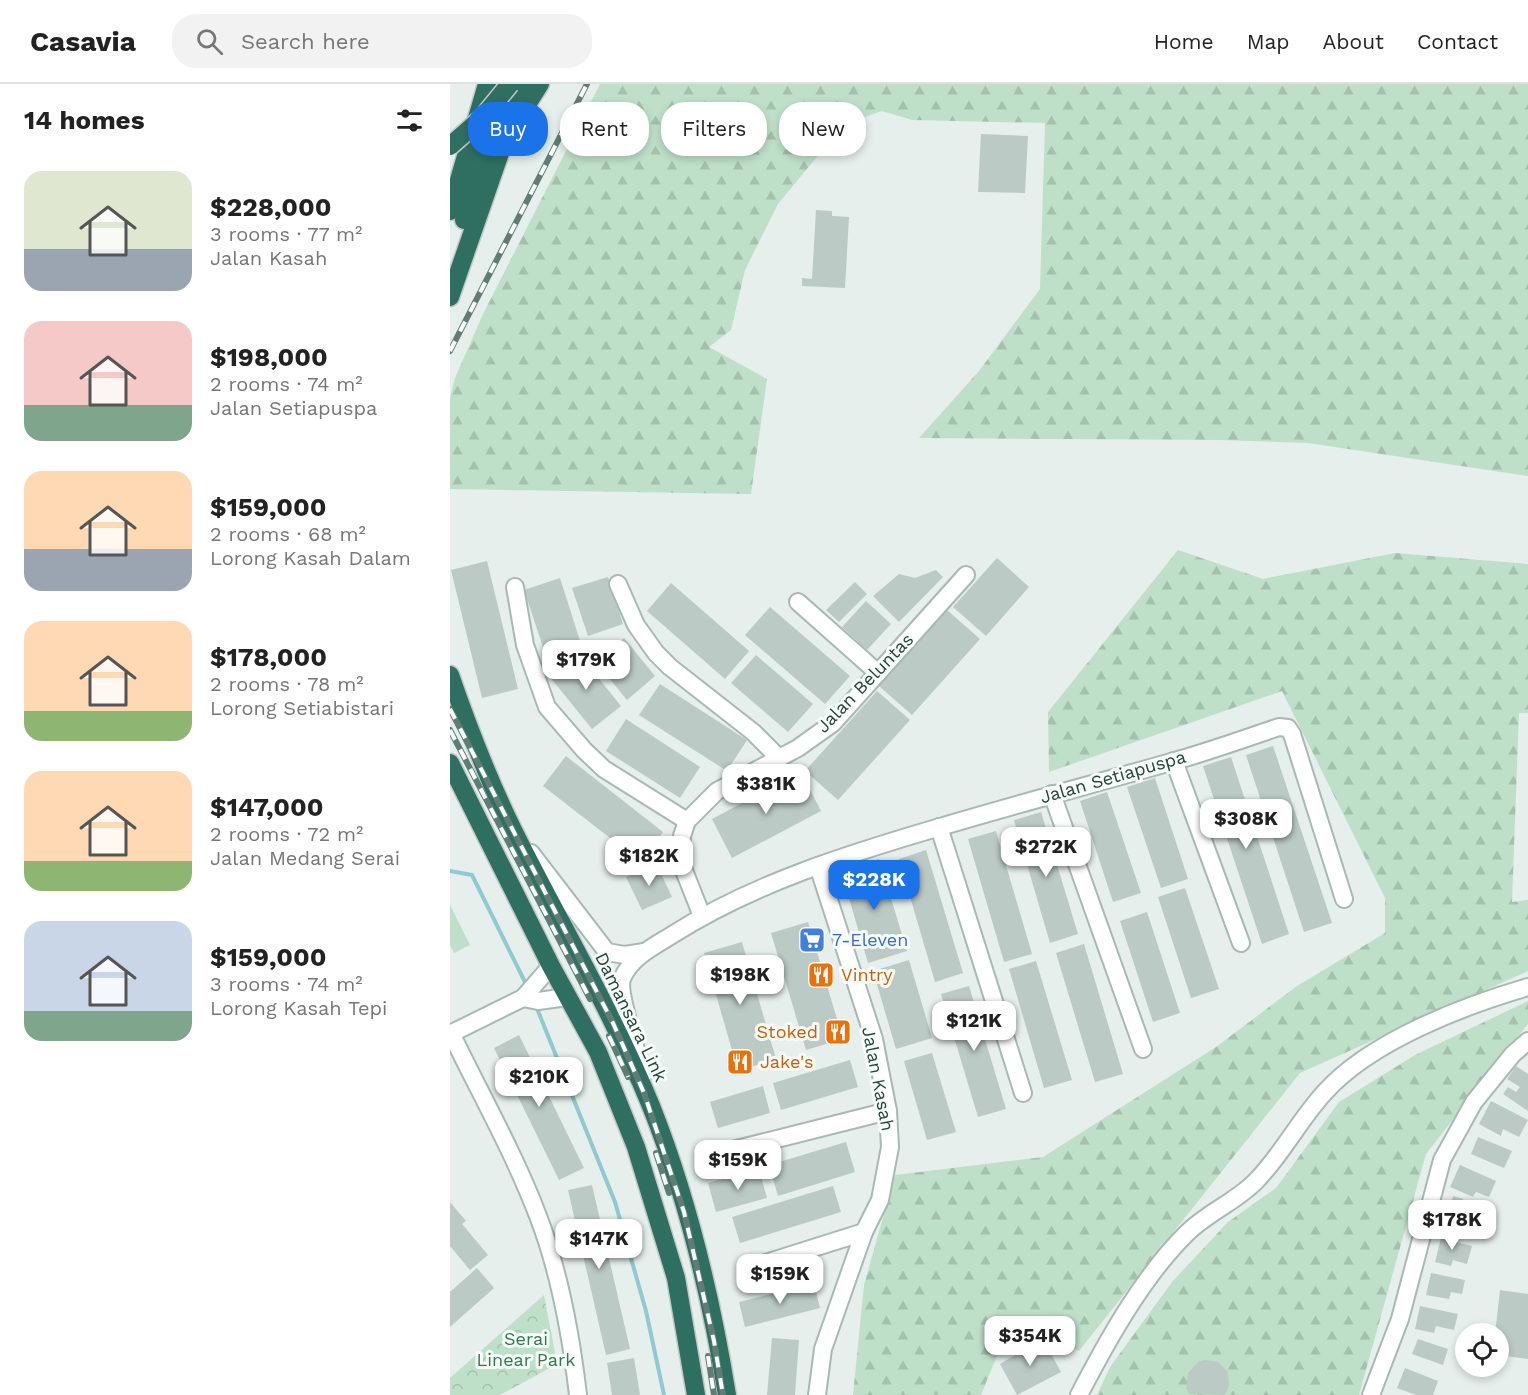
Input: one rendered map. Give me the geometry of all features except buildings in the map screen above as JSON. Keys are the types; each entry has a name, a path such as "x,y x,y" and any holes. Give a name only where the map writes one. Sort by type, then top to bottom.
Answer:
{"highway":[{"path":"450,211 487,84"},
{"path":"450,267 505,84"},
{"path":"450,146 483,117 510,84"},
{"path":"518,102 524,84"},
{"path":"529,102 540,84"},
{"path":"450,297 499,156"},
{"name":"Damansara Link","path":"450,675 463,712 512,828 618,1034 666,1146 703,1267 728,1395"},
{"path":"451,765 551,966 598,1052 636,1147 676,1278 696,1395"},
{"path":"687,1339 690,1395"}],"street":[{"name":"Jalan Beluntas","path":"687,821 717,791 798,748 833,723 966,575"},
{"path":"618,584 636,625 656,653 753,732 779,758"},
{"path":"515,587 525,645 547,707 584,750 604,769 687,821 680,850 681,863 702,916"},
{"path":"798,602 878,673"},
{"name":"Jalan Setiapuspa","path":"650,1105 620,990 627,969 644,952 702,916 818,866 939,827 1174,761 1284,727 1292,734 1344,899"},
{"path":"1174,761 1240,943"},
{"path":"1052,794 1143,1049"},
{"path":"939,827 1023,1093"},
{"name":"Jalan Setiapuspa","path":"512,828 607,952 625,955 644,952"},
{"name":"Jalan Kasah","path":"817,1395 823,1348 864,1232 880,1200 890,1147 888,1111 874,1039 818,866"},
{"path":"529,996 551,966"},
{"path":"1079,1395 1096,1362 1142,1290 1176,1244 1204,1219 1250,1188 1267,1170 1325,1092 1346,1072 1372,1054 1421,1028 1528,987"},
{"path":"568,997 529,996 450,1034 538,1216 559,1281 572,1346 578,1395"},
{"path":"1371,1395 1400,1319 1442,1160 1474,1102 1513,1054 1528,1041"},
{"path":"721,1152 888,1111"},
{"path":"750,1268 864,1232"}],"green space":[{"path":"600,84 1528,84 1528,476 1308,443 1219,440 919,438 979,371 1040,289 1045,123 912,120 882,111 866,116 866,102 779,102 779,156 818,156 778,204 745,270 731,330 709,347 767,379 751,494 450,489 450,398 455,378 483,314 563,156 649,156 649,102 591,102"},
{"path":"1178,550 1263,579 1395,553 1528,564 1528,713 1519,713 1512,902 1528,900 1528,971 1300,1073 1079,1351 1012,1319 981,1395 853,1395 864,1285 895,1175 1043,1157 1216,1047 1297,986 1385,933 1385,898 1282,691 1049,772 1048,712"},
{"path":"450,905 470,945 454,953 450,945"},
{"path":"1528,1001 1528,1024 1426,1154 1359,1395 1097,1395 1110,1367 1172,1282 1228,1222 1276,1188 1339,1102 1415,1055"},
{"name":"Serai Linear Park","path":"544,1295 557,1364 500,1395 450,1395 450,1378"}],"waterway":[{"path":"450,871 472,875 527,986"},
{"path":"536,1006 615,1202 646,1311 664,1395"}],"railway":[{"path":"450,351 587,84"},
{"path":"450,709 613,1023 644,1093 684,1212 714,1341 723,1395"},
{"path":"450,730 590,999"},
{"path":"609,1036 628,1077"},
{"path":"656,1153 669,1193"},
{"path":"708,1356 714,1395"}],"place":[{"name":"7-Eleven","path":"812,940"},
{"name":"Vintry","path":"821,975"},
{"name":"Stoked","path":"838,1032"},
{"name":"Jake's","path":"740,1062"}]}
